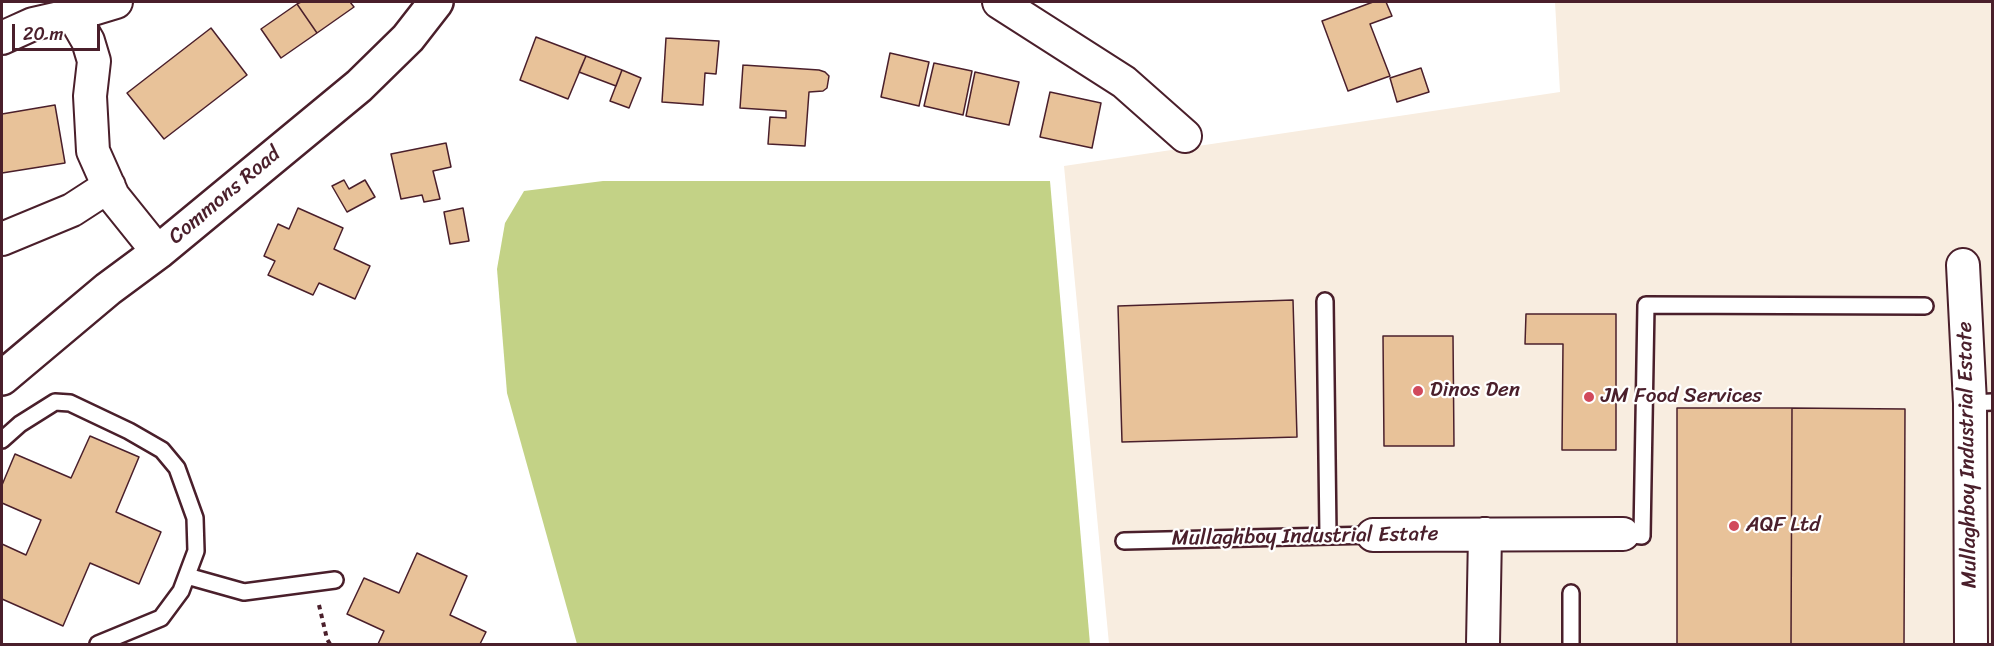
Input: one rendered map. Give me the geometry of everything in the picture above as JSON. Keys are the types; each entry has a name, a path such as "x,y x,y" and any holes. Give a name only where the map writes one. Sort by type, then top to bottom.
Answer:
{"street":[{"path":"2,38 71,8 116,2"},
{"name":"Commons Road","path":"2,378 358,86 408,38 436,2"},
{"path":"999,2 1125,82 1185,136"},
{"path":"71,8 88,41 94,61 90,96 93,152 113,196 158,252"},
{"path":"2,238 72,210 108,186"},
{"name":"Mullaghboy Industrial Estate","path":"1963,265 1981,403 1971,645"},
{"path":"1483,645 1485,534"},
{"name":"Mullaghboy Industrial Estate","path":"1373,535 1623,534"}],"lane":[{"path":"1325,301 1328,535"},
{"name":"Mullaghboy Industrial Estate","path":"1623,534 1642,536 1646,305 1925,306"},
{"path":"2,440 20,424 55,402 70,403 129,430 162,450 177,468 195,518 196,551 181,591 161,618 98,645"},
{"name":"Mullaghboy Industrial Estate","path":"1124,541 1373,535"},
{"path":"187,576 244,592 335,580"},
{"path":"1571,593 1571,645"}],"path":[{"path":"313,582 330,645"}],"shaded area":[{"path":"1555,2 1992,2 1992,644 1109,644 1064,166 1560,92"}],"green space":[{"path":"603,181 1050,181 1090,644 577,644 507,393 497,269 505,223 524,191"}],"building":[{"path":"301,2 350,2 354,7 317,33 297,4"},
{"path":"1373,2 1386,2 1392,16 1370,24 1390,76 1348,91 1322,21"},
{"path":"297,4 317,33 281,58 261,29"},
{"path":"211,28 247,75 164,139 127,93"},
{"path":"536,37 586,56 568,99 520,80"},
{"path":"666,38 719,41 716,74 705,73 703,105 662,102"},
{"path":"890,53 929,62 919,106 881,97"},
{"path":"586,56 622,70 616,86 579,72"},
{"path":"934,63 972,71 963,115 924,106"},
{"path":"743,65 819,70 829,76 827,88 823,91 809,92 805,146 768,144 770,117 786,118 786,111 740,108"},
{"path":"1421,68 1429,92 1397,102 1390,78"},
{"path":"622,70 641,78 629,108 610,101"},
{"path":"975,72 1019,82 1009,125 966,116"},
{"path":"1050,92 1101,103 1092,148 1040,137"},
{"path":"55,105 65,163 2,173 2,114"},
{"path":"446,143 451,167 433,171 440,199 424,202 422,195 401,199 391,154"},
{"path":"344,180 349,189 365,180 375,197 347,212 332,186"},
{"path":"298,208 343,228 334,249 370,266 355,299 319,283 313,295 268,275 275,261 264,256 278,224 289,229"},
{"path":"463,208 469,241 450,244 444,212"},
{"path":"1293,300 1297,437 1122,442 1118,306"},
{"name":"JM Food Services","path":"1526,314 1616,314 1616,450 1562,450 1563,344 1525,344"},
{"name":"Dinos Den","path":"1383,336 1453,336 1454,446 1384,446"},
{"name":"AQF Ltd","path":"1677,408 1792,408 1791,644 1677,644"},
{"path":"1792,408 1905,409 1904,644 1791,644"},
{"path":"90,436 139,457 116,512 161,532 139,584 90,563 63,626 2,599 2,544 26,555 41,520 2,503 2,485 15,454 71,478"},
{"path":"417,553 467,576 450,615 486,632 480,644 378,644 384,631 347,614 364,578 399,593"}],"place":[{"name":"Dinos Den","path":"1418,391"},
{"name":"JM Food Services","path":"1589,397"},
{"name":"AQF Ltd","path":"1734,526"}]}
